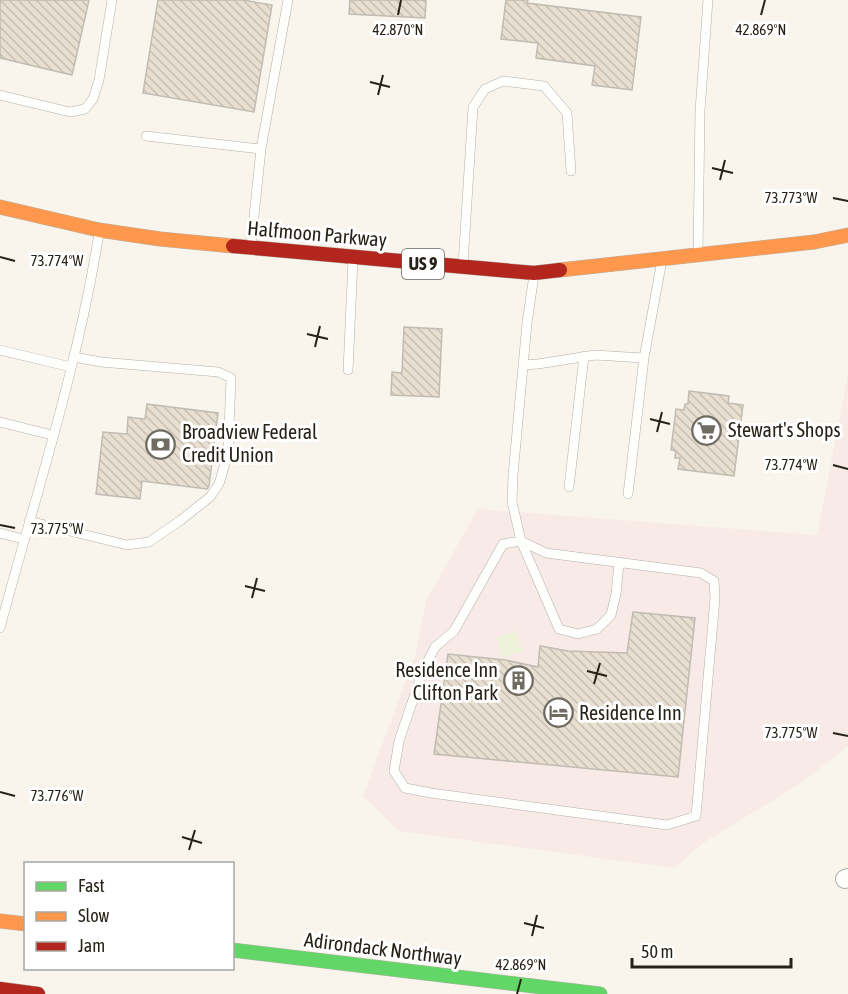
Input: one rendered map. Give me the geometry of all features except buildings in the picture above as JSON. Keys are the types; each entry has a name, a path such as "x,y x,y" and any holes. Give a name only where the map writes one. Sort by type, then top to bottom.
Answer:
{"main road":[{"name":"Halfmoon Parkway","path":"0,207 99,231 160,239 534,273 814,242 848,235"},
{"path":"0,921 24,924"},
{"name":"Adirondack Northway","path":"234,950 600,994"},
{"path":"0,989 38,994"}],"lane":[{"path":"0,95 70,112 85,109 93,99 99,81 112,0"},
{"path":"251,248 261,149 288,0"},
{"path":"698,255 700,111 708,0"},
{"path":"463,267 473,107 485,89 503,81 544,86 567,112 571,171"},
{"path":"146,136 261,149"},
{"path":"0,628 72,362 92,280 99,231"},
{"path":"348,370 353,258"},
{"path":"628,494 644,358 662,259"},
{"path":"534,273 523,364 513,502 521,541 559,629 578,634 597,629 611,615 616,594 619,562"},
{"path":"0,350 72,362 102,362 218,372 231,378 228,453 219,484 210,497 181,520 149,542 127,545 29,521"},
{"path":"523,364 538,364 596,355 644,358"},
{"path":"569,487 584,356"},
{"path":"0,422 52,435"},
{"path":"0,532 23,539"},
{"path":"521,541 546,553 701,573 714,581 714,610 696,816 667,825 453,796 405,788 394,771 399,741 422,673 435,647 453,631 503,544 521,541"}],"shaded area":[{"path":"848,375 848,746 801,783 703,843 674,868 398,831 363,796 415,656 426,601 478,509 817,535"}],"green space":[{"path":"515,631 523,651 502,658 497,638"}],"traffic: fast":[{"path":"234,950 600,994"}],"traffic: slow":[{"path":"0,207 99,230 233,246"},
{"path":"560,270 814,242 848,235"},
{"path":"0,921 24,924"}],"traffic: jam":[{"path":"233,246 534,273 560,270"},
{"path":"0,989 38,994"}],"place":[{"name":"Stewart's Shops","path":"707,430"},
{"name":"Broadview Federal Credit Union","path":"161,444"},
{"name":"Residence Inn Clifton Park","path":"519,681"},
{"name":"Residence Inn","path":"558,713"}]}
